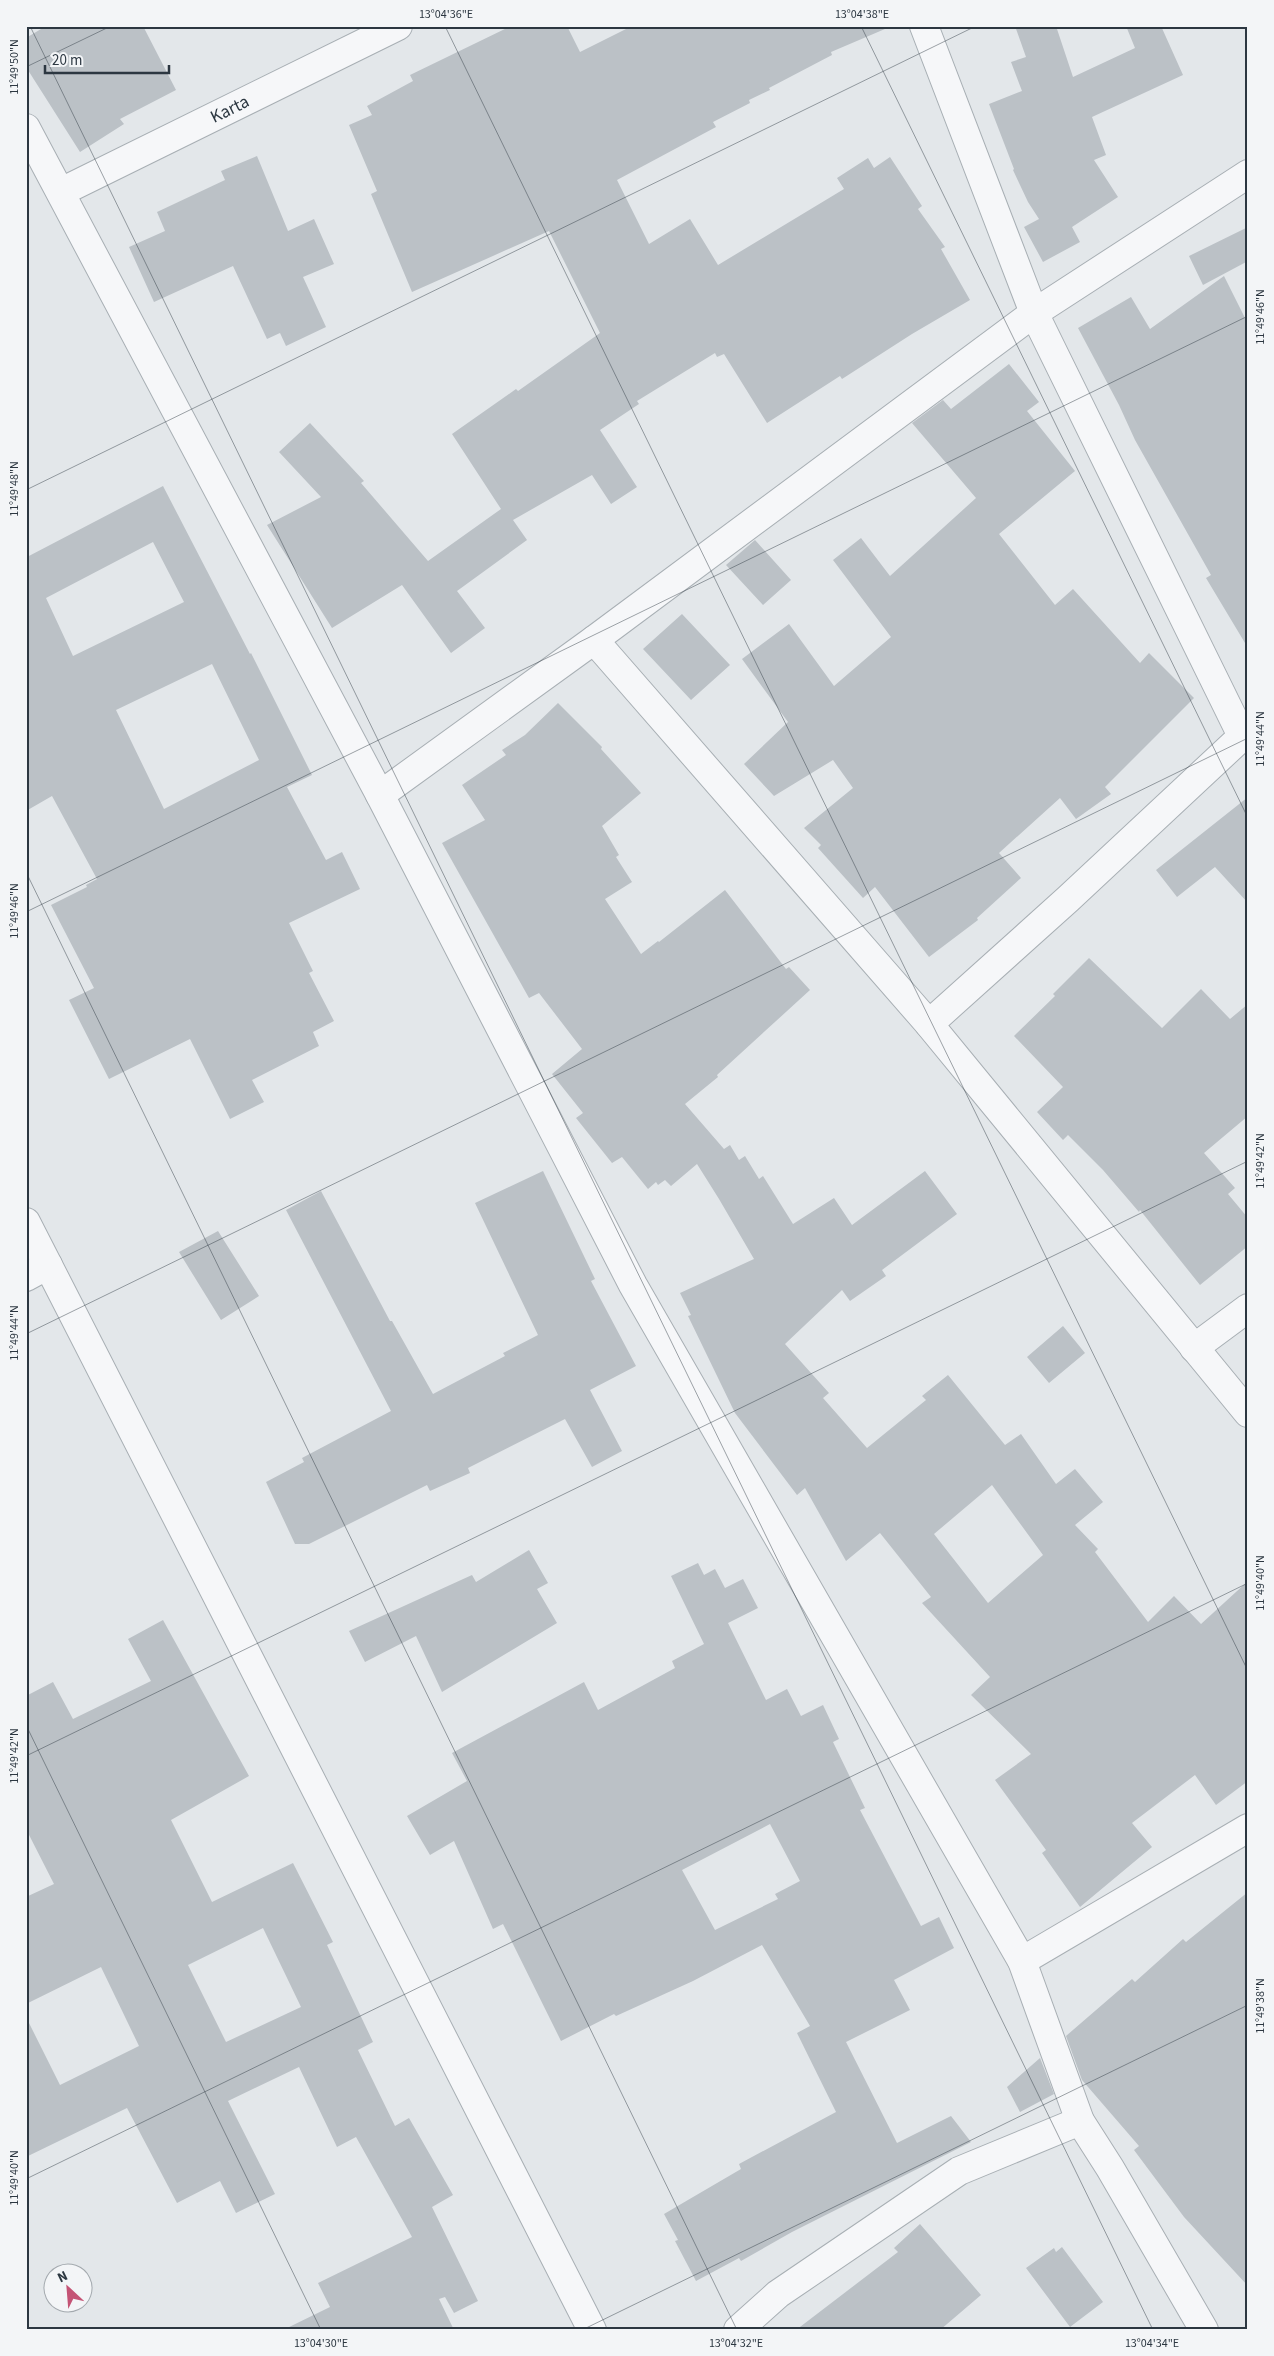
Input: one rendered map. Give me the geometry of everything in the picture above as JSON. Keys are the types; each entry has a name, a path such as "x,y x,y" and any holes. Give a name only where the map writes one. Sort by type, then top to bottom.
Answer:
{"street":[{"name":"Karta","path":"61,192 398,26"},
{"path":"924,26 1034,313 1245,734 1068,899 930,1024"},
{"path":"26,128 380,795 633,1285 1022,1961 1080,2121 1110,2168 1204,2330"},
{"path":"380,795 594,640 1034,313 1248,174"},
{"path":"594,640 930,1024 1248,1413"},
{"path":"26,1222 37,1271 592,2330"},
{"path":"1194,1348 1248,1308"},
{"path":"1022,1961 1248,1828"},
{"path":"738,2330 778,2294 959,2171 1080,2121"}],"building":[{"path":"46,26 143,26 176,90 120,119 124,124 80,152 26,67 26,38"},
{"path":"511,26 567,26 580,52 632,26 892,26 831,52 832,55 769,88 770,90 749,100 750,103 713,122 716,127 617,180 649,244 690,219 718,265 844,189 837,178 868,158 874,168 890,157 922,206 918,209 945,247 941,249 970,300 912,334 842,379 840,376 767,423 724,354 717,357 715,353 637,401 639,404 600,430 637,487 611,504 592,475 513,520 527,540 457,591 485,628 451,653 402,585 332,628 267,525 321,497 279,452 310,423 364,481 361,483 428,561 501,509 452,434 516,389 518,391 600,333 549,231 412,292 371,194 377,191 349,125 372,115 367,106 413,81 410,75"},
{"path":"1015,26 1056,26 1073,77 1135,48 1126,26 1161,26 1183,75 1092,117 1106,155 1094,160 1118,197 1072,227 1080,242 1043,262 1024,227 1039,219 1028,202 1013,170 989,104 1022,91 1011,62 1026,57"},
{"path":"257,156 288,231 314,219 334,264 303,277 326,327 286,346 280,333 267,339 233,266 154,302 129,247 165,231 157,212 225,180 221,171"},
{"path":"1248,227 1248,261 1203,285 1189,256"},
{"path":"1224,276 1248,324 1248,648 1206,578 1211,575 1135,440 1119,405 1078,328 1131,297 1150,329"},
{"path":"1009,364 1039,402 1027,411 1075,471 999,534 1055,605 1073,589 1140,663 1149,653 1194,698 1105,787 1111,794 1076,819 1060,798 999,853 1021,878 977,918 978,920 929,957 875,887 863,898 818,848 821,845 804,828 853,788 833,760 774,796 744,764 788,722 742,659 789,624 834,686 891,637 833,560 861,538 890,576 976,498 912,423 943,400 951,409"},
{"path":"163,486 251,653 312,775 287,787 326,860 342,852 360,889 289,923 313,971 309,973 334,1021 313,1032 319,1046 252,1080 264,1102 230,1119 190,1039 109,1079 69,1000 94,988 51,905 87,887 86,885 97,879 52,796 26,811 27,557","holes":["153,542 184,602 73,656 46,598","212,664 259,760 164,809 116,710"]},
{"path":"755,540 791,580 763,605 726,565"},
{"path":"682,614 730,665 691,700 643,649"},
{"path":"558,703 602,747 601,749 641,793 602,826 619,855 616,857 632,882 605,899 641,954 725,890 786,969 789,967 810,990 717,1075 718,1077 685,1104 724,1149 730,1145 739,1160 745,1156 759,1179 763,1176 793,1224 834,1198 852,1225 925,1171 957,1214 882,1270 886,1276 850,1301 842,1290 785,1344 829,1393 823,1398 867,1448 926,1400 922,1396 948,1375 1005,1445 1021,1434 1056,1484 1075,1469 1103,1502 1075,1525 1098,1549 1095,1552 1148,1622 1174,1596 1201,1624 1248,1581 1248,1781 1216,1805 1195,1775 1132,1823 1152,1847 1080,1907 1042,1853 1046,1850 995,1780 1031,1754 971,1695 990,1677 922,1603 931,1597 880,1533 846,1561 805,1488 797,1495 735,1413 688,1316 691,1315 680,1293 754,1259 719,1199 697,1164 671,1186 665,1180 658,1185 656,1182 648,1189 622,1157 612,1163 576,1118 583,1113 552,1074 582,1049 539,993 529,998 442,843 485,820 462,785 506,755 502,750 525,735","holes":["992,1485 1043,1555 988,1603 934,1534"]},
{"path":"1248,797 1248,903 1215,867 1177,897 1156,870"},
{"path":"1089,958 1162,1028 1201,989 1230,1019 1248,1004 1248,1116 1204,1153 1235,1188 1228,1194 1248,1218 1248,1246 1200,1285 1140,1210 1139,1212 1103,1170 1068,1135 1063,1140 1037,1112 1063,1087 1014,1036 1055,996 1053,994"},
{"path":"543,1171 595,1279 591,1281 636,1366 590,1390 622,1451 592,1467 565,1419 468,1468 470,1473 430,1491 427,1485 309,1544 295,1544 266,1482 304,1462 302,1458 391,1411 286,1210 321,1191 390,1321 392,1321 433,1394 505,1356 503,1353 538,1335 475,1203"},
{"path":"218,1231 259,1296 221,1320 179,1252"},
{"path":"1063,1326 1085,1353 1049,1383 1027,1357"},
{"path":"529,1550 548,1583 537,1589 557,1623 442,1692 416,1636 365,1662 349,1631 472,1575 476,1582"},
{"path":"698,1563 704,1575 715,1569 725,1588 743,1579 758,1608 728,1623 766,1700 787,1689 801,1716 823,1705 839,1739 833,1742 865,1808 860,1810 921,1926 939,1917 954,1948 894,1980 910,2010 846,2042 897,2143 951,2116 971,2142 792,2232 741,2261 739,2258 696,2281 675,2241 678,2240 664,2214 741,2169 739,2164 836,2112 797,2033 810,2026 762,1945 693,1981 616,2016 614,2014 561,2041 503,1924 493,1929 454,1841 430,1855 407,1816 467,1781 452,1753 584,1682 598,1710 675,1668 672,1661 704,1644 671,1576","holes":["770,1824 800,1881 775,1894 778,1899 715,1930 682,1870"]},
{"path":"163,1620 249,1776 171,1820 212,1902 293,1863 333,1942 327,1945 373,2042 358,2050 395,2126 409,2118 453,2195 432,2207 478,2301 454,2313 445,2297 439,2299 454,2330 283,2330 330,2307 318,2283 412,2237 356,2137 337,2147 299,2067 228,2101 275,2194 236,2213 220,2181 177,2203 127,2108 26,2157 26,2017 60,2085 139,2046 101,1967 26,2004 26,1897 54,1884 26,1829 26,1696 53,1682 73,1719 151,1681 128,1639","holes":["263,1928 301,2007 226,2042 188,1965"]},
{"path":"1248,1892 1248,2286 1184,2217 1134,2150 1139,2146 1082,2080 1066,2036 1132,1979 1135,1982 1183,1939 1186,1942"},
{"path":"1040,2058 1054,2094 1020,2112 1007,2087"},
{"path":"920,2224 981,2295 940,2330 796,2330 898,2252 894,2248"},
{"path":"1062,2247 1103,2302 1070,2327 1026,2268 1054,2248 1056,2252"}]}
